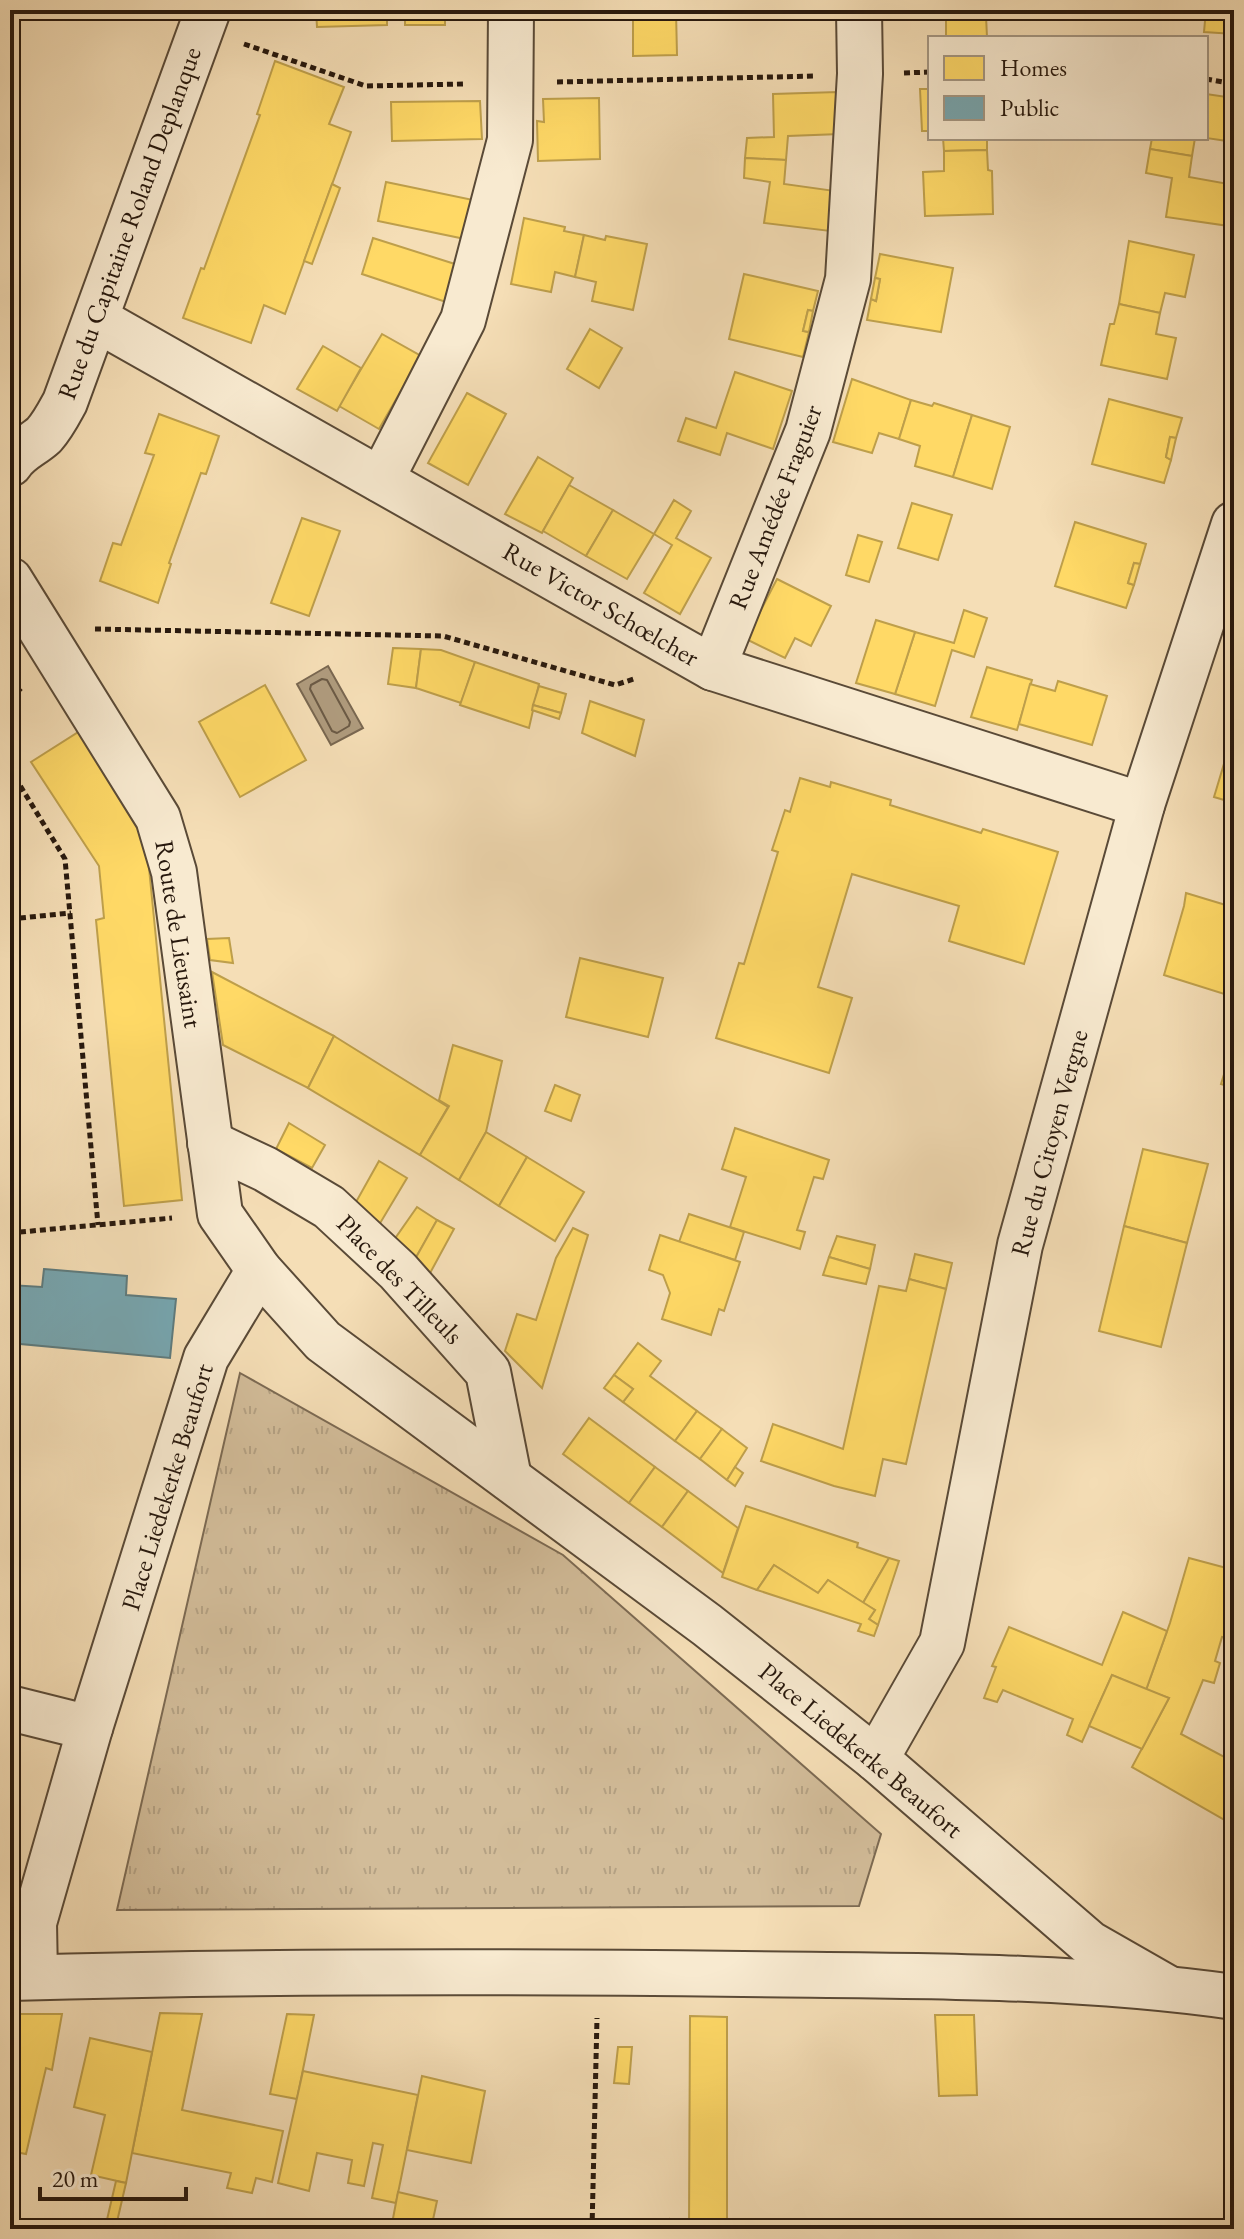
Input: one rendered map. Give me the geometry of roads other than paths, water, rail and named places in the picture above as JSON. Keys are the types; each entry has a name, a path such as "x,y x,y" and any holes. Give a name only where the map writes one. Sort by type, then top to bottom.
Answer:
{"street":[{"path":"381,480 463,320 510,140 511,10"},
{"name":"Rue Amédée Fraguier","path":"713,668 808,431 848,279 860,74 859,10"},
{"name":"Rue du Capitaine Roland Deplanque","path":"10,464 17,454 54,423 65,402 204,20"},
{"name":"Rue Victor Schœlcher","path":"96,319 713,668 1142,805"},
{"name":"Rue du Citoyen Vergne","path":"876,1759 942,1643 1020,1245 1142,805 1234,524"},
{"name":"Route de Lieusaint","path":"10,580 158,818 174,872 220,1214 259,1270"},
{"name":"Place des Tilleuls","path":"210,1143 265,1169 329,1207 398,1271 488,1372 509,1478"},
{"name":"Place Liedekerke Beaufort","path":"259,1270 323,1341 707,1625 876,1759 1089,1943 1166,1987 951,1977 598,1972 23,1978 34,1923 90,1728 206,1358 259,1270"},
{"path":"10,1708 90,1728"},
{"path":"1166,1987 1234,1997"}],"water":[{"path":"328,666 363,728 331,745 297,684"}]}
